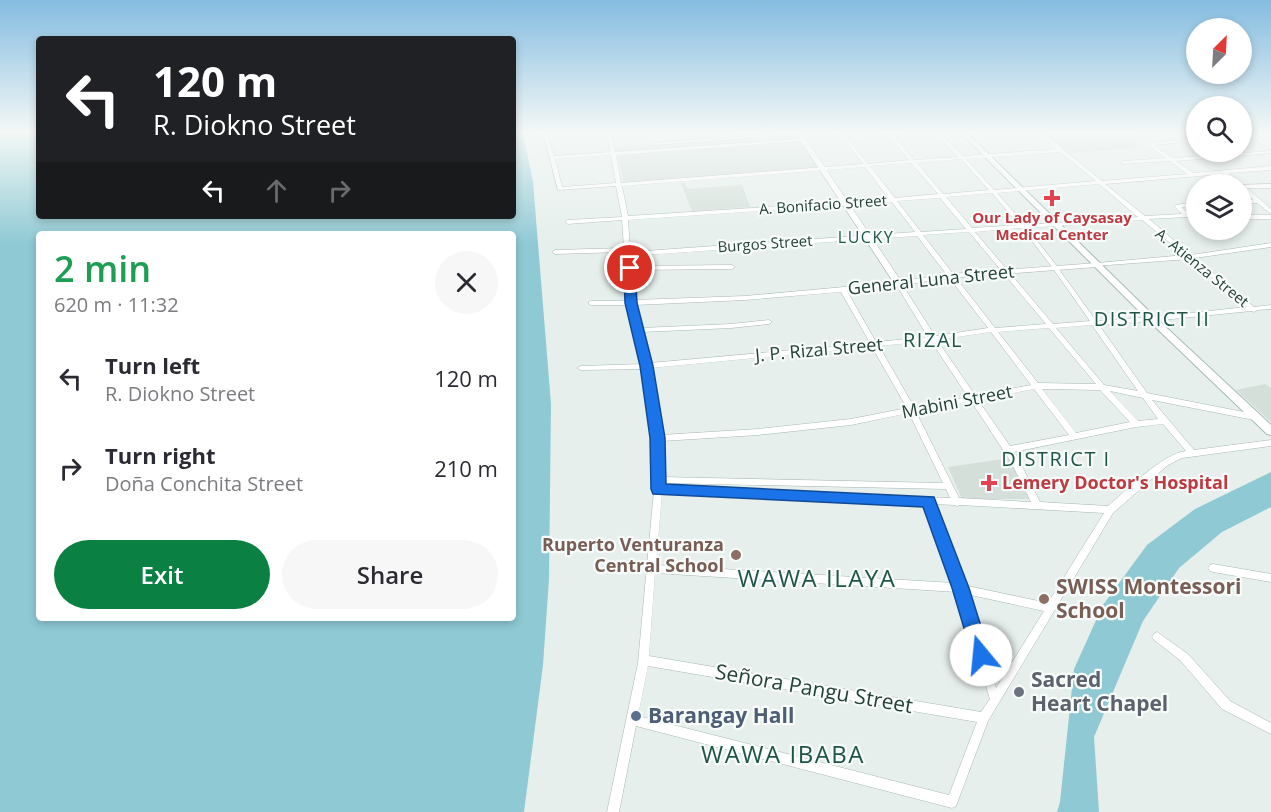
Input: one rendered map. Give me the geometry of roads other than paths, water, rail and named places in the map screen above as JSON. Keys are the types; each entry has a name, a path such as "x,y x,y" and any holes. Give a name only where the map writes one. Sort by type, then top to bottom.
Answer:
{"main road":[{"path":"1002,170 1152,319 1271,431"}],"street":[{"path":"555,170 560,189 810,170"},
{"path":"613,812 644,660 658,485 657,438 647,366 631,303 629,252 617,170"},
{"path":"823,170 899,284 932,339 1008,450 1030,487 1037,505"},
{"path":"871,170 1075,437"},
{"path":"920,170 1102,387 1136,424"},
{"path":"974,170 1056,268 1142,395 1162,421 1193,454"},
{"name":"A. Atienza Street","path":"1085,170 1254,310"},
{"path":"1185,170 1191,174"},
{"name":"A. Bonifacio Street","path":"1191,174 1249,170"},
{"name":"A. Bonifacio Street","path":"568,222 844,204 1186,174"},
{"path":"1271,186 1242,187 1271,212"},
{"path":"1252,202 1271,203"},
{"path":"1186,205 1177,206 1186,214"},
{"name":"Burgos Street","path":"555,252 629,252 1186,215"},
{"path":"1252,217 1271,217"},
{"name":"General Luna Street","path":"591,303 631,303 843,290 950,276 1097,265 1271,245"},
{"path":"630,268 732,267"},
{"path":"843,290 912,411 957,503"},
{"name":"J. P. Rizal Street","path":"581,368 647,366 932,339 992,330 1152,319 1271,307"},
{"path":"638,330 731,327 769,322"},
{"name":"Mabini Street","path":"657,438 769,431 851,422 1037,387 1102,387 1254,417"},
{"path":"1008,450 1136,424 1162,421"},
{"path":"631,720 952,802 984,718 1110,510 1165,463 1181,455 1271,443"},
{"path":"658,485 949,486"},
{"path":"658,485 844,499 1037,505 1110,510"},
{"path":"841,485 844,499"},
{"path":"928,501 960,588 995,700"},
{"path":"1213,568 1271,578"},
{"path":"652,569 960,588 1050,608"},
{"path":"1157,637 1184,657 1226,705 1271,729"},
{"name":"Señora Pangu Street","path":"644,660 984,718"}],"water":[{"path":"0,170 36,170 36,219 516,219 516,170 531,170 551,404 549,579 543,665 524,812 0,812"},
{"path":"1271,472 1271,507 1222,532 1179,568 1143,621 1094,737 1099,812 1057,812 1074,669 1103,605 1147,545 1195,509"}],"place":[{"name":"Our Lady of Caysasay Medical Center","path":"1052,198"},
{"name":"Lemery Doctor's Hospital","path":"989,483"},
{"name":"Ruperto Venturanza Central School","path":"736,555"},
{"name":"SWISS Montessori School","path":"1044,599"},
{"name":"Sacred Heart Chapel","path":"1019,692"},
{"name":"Barangay Hall","path":"636,716"}],"district":[{"name":"LUCKY","path":"866,237"},
{"name":"DISTRICT II","path":"1152,319"},
{"name":"RIZAL","path":"933,340"},
{"name":"DISTRICT I","path":"1056,459"},
{"name":"WAWA ILAYA","path":"817,579"},
{"name":"WAWA IBABA","path":"783,755"}]}
